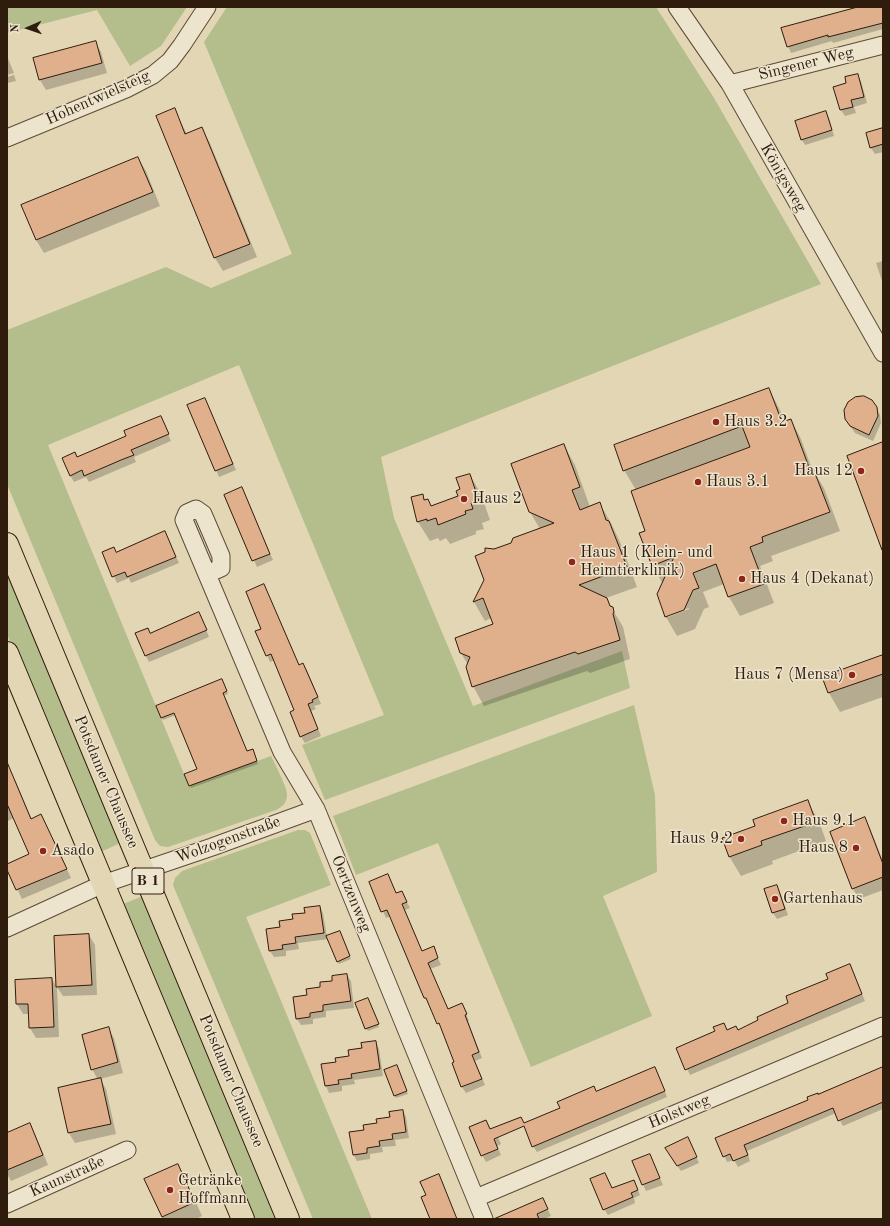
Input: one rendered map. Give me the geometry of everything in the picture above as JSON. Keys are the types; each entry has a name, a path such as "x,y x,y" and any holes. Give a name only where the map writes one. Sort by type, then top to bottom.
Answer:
{"main road":[{"name":"Potsdamer Chaussee","path":"7,544 288,1219"},
{"name":"B 1","path":"7,653 243,1219"}],"street":[{"name":"Hohentwielsteig","path":"7,138 126,89 153,75 170,61 207,7"},
{"name":"Königsweg","path":"676,7 730,84 883,353"},
{"name":"Singener Weg","path":"730,84 883,45"},
{"name":"Oertzenweg","path":"206,574 282,752 316,809 484,1219"},
{"name":"Wolzogenstraße","path":"7,928 103,884 316,809"},
{"name":"Holstweg","path":"476,1198 883,1026"},
{"name":"Kaunstraße","path":"7,1204 127,1150"}],"green space":[{"path":"7,7 187,7 161,46 130,66 97,10 7,33"},
{"path":"227,7 656,7 714,98 821,284 381,457 394,518 473,706 622,651 630,688 325,800 302,745 384,715 239,365 48,445 189,786 271,756 287,792 285,802 276,810 168,847 160,846 155,840 7,484 7,330 166,267 211,288 292,254 204,42"},
{"path":"7,563 123,842 98,853 7,634"},
{"path":"634,705 655,795 657,872 603,896 652,1016 531,1067 438,843 356,875 333,816"},
{"path":"298,830 305,830 310,833 331,885 246,917 372,1219 313,1219 173,885 175,878 182,871"},
{"path":"145,895 280,1219 251,1219 121,905"}],"building":[{"path":"858,7 883,7 883,23 828,37 828,35 787,47 781,28"},
{"path":"96,41 102,63 39,80 33,58"},
{"path":"858,74 864,97 851,100 853,107 840,110 833,87 846,83 845,77"},
{"path":"175,108 185,134 202,127 250,244 214,258 156,116"},
{"path":"826,111 832,130 801,140 795,121"},
{"path":"883,128 883,144 870,148 866,133"},
{"path":"138,157 153,192 36,240 21,205"},
{"path":"769,388 782,422 791,419 810,470 813,468 830,512 762,537 763,542 750,547 764,584 728,597 716,564 693,573 699,588 693,590 684,610 665,617 657,594 674,557 652,566 639,533 645,531 631,491 750,447 742,426 623,471 614,445"},
{"path":"864,396 872,400 877,407 878,416 869,435 850,426 845,419 844,410 848,402 855,397"},
{"path":"205,398 233,464 215,471 187,405"},
{"path":"161,416 169,434 131,450 134,455 84,476 82,470 70,476 62,458 75,452 77,457 126,436 124,431"},
{"path":"883,442 883,550 882,550 847,456"},
{"name":"Haus 1 (Klein- und Heimtierklinik)","path":"564,444 580,487 572,490 580,510 600,502 606,520 609,521 627,567 579,585 607,598 610,606 613,607 613,614 620,640 578,654 575,652 472,687 466,667 470,657 460,653 455,638 493,624 483,598 473,602 484,580 475,556 485,552 485,548 494,549 511,543 513,538 554,523 529,512 511,464"},
{"name":"Haus 2","path":"470,474 479,501 471,503 473,509 465,511 466,514 438,525 436,518 417,522 411,497 423,494 424,500 428,499 431,506 458,496 456,491 460,489 456,478"},
{"path":"242,487 270,554 252,561 224,495"},
{"path":"165,531 176,557 127,577 125,572 112,577 102,552 114,547 116,552"},
{"path":"264,584 299,665 303,663 318,697 312,700 313,702 308,704 318,729 300,737 290,712 294,710 271,654 266,656 255,631 261,629 246,592"},
{"path":"199,612 207,630 145,656 135,633 148,628 150,633"},
{"name":"Haus 7 (Mensa)","path":"883,655 883,674 828,693 822,677"},
{"path":"222,679 227,691 223,693 247,751 253,749 257,761 189,786 184,774 197,769 174,713 161,718 156,706"},
{"name":"Asado","path":"7,762 31,819 41,814 67,869 16,890 7,870 7,864 29,854 7,804"},
{"name":"Haus 9.1","path":"808,800 816,822 761,841 762,845 729,857 722,838 755,826 753,820"},
{"name":"Haus 8","path":"865,817 883,864 883,877 852,889 830,832"},
{"path":"388,874 396,893 402,891 407,902 402,904 422,951 434,946 438,958 428,963 448,1009 462,1003 479,1052 472,1055 482,1079 461,1087 452,1063 454,1062 439,1023 437,1024 426,998 424,998 387,910 381,912 369,882"},
{"name":"Gartenhaus","path":"777,885 785,909 772,913 764,889"},
{"path":"320,906 324,933 295,937 296,943 282,945 283,949 269,951 266,929 280,927 279,921 293,919 292,914 305,913 304,908"},
{"path":"340,931 350,956 337,962 326,936"},
{"path":"89,934 92,985 56,987 54,936"},
{"path":"850,964 862,994 685,1070 676,1048 715,1031 713,1027 724,1023 727,1030 736,1026 738,1030 758,1020 757,1017 788,1003 786,996 828,979 826,974"},
{"path":"347,974 351,1001 323,1005 323,1011 310,1013 310,1017 296,1019 293,997 307,995 306,989 320,987 320,982 332,981 332,976"},
{"path":"52,978 54,1027 29,1028 28,1004 16,1004 15,980"},
{"path":"368,998 379,1024 365,1029 355,1003"},
{"path":"109,1027 118,1062 91,1070 82,1035"},
{"path":"376,1041 380,1069 351,1074 352,1078 338,1080 339,1084 325,1086 321,1064 336,1062 335,1058 349,1056 348,1050 362,1048 361,1043"},
{"path":"397,1065 407,1091 394,1096 384,1070"},
{"path":"655,1067 665,1091 532,1147 524,1126 494,1139 498,1149 481,1156 469,1127 486,1120 490,1129 521,1117 524,1123 560,1108 557,1102 594,1086 596,1091"},
{"path":"883,1067 883,1102 838,1121 833,1108 744,1145 748,1155 733,1161 730,1154 723,1157 715,1138 808,1100 807,1097 818,1094"},
{"path":"101,1078 111,1124 68,1133 58,1088"},
{"path":"403,1110 406,1132 392,1134 393,1139 379,1141 380,1146 367,1148 367,1153 353,1155 349,1132 364,1130 363,1125 377,1123 376,1119 390,1117 389,1112"},
{"path":"30,1123 43,1155 7,1170 7,1133"},
{"path":"688,1137 697,1157 677,1166 665,1148"},
{"path":"650,1154 660,1178 642,1185 632,1161"},
{"name":"Getränke Hoffmann","path":"178,1164 195,1202 162,1217 144,1179"},
{"path":"605,1173 612,1188 634,1180 638,1190 631,1193 633,1197 603,1210 590,1179"},
{"path":"439,1174 457,1219 430,1219 421,1197 426,1195 420,1182"},
{"path":"543,1198 548,1209 537,1214 539,1219 494,1219"}],"place":[{"name":"Haus 3.2","path":"716,422"},
{"name":"Haus 12","path":"861,471"},
{"name":"Haus 3.1","path":"698,482"},
{"name":"Haus 2","path":"464,499"},
{"name":"Haus 1 (Klein- und Heimtierklinik)","path":"572,562"},
{"name":"Haus 4 (Dekanat)","path":"742,579"},
{"name":"Haus 7 (Mensa)","path":"852,675"},
{"name":"Haus 9.1","path":"784,821"},
{"name":"Haus 9.2","path":"741,839"},
{"name":"Haus 8","path":"856,848"},
{"name":"Asado","path":"43,851"},
{"name":"Gartenhaus","path":"775,899"},
{"name":"Getränke Hoffmann","path":"170,1190"}]}
